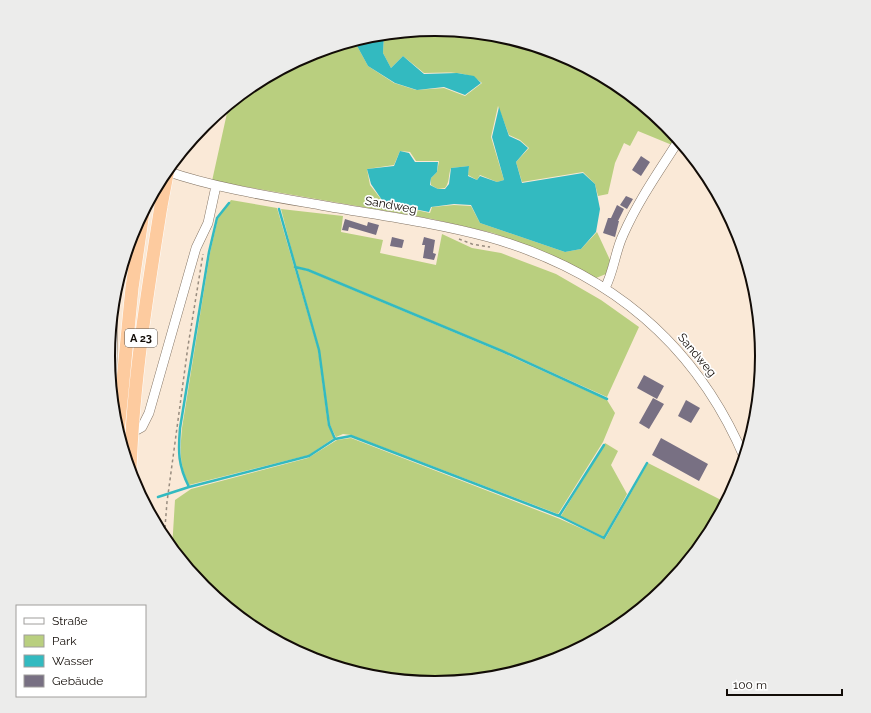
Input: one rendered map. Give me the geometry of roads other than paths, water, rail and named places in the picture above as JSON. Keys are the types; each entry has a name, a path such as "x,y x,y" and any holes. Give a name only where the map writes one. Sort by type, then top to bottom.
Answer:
{"highway":[{"name":"A 23","path":"124,432 165,184"},
{"name":"A 23","path":"124,430 121,391 132,288 140,232"}],"street":[{"path":"605,288 609,280 622,237 647,189 676,145"},
{"name":"Sandweg","path":"173,173 216,186 433,225 488,238 537,254 566,267 605,288 654,325 676,347 699,374 715,398 733,430 742,451"},
{"path":"124,433 142,427 149,414 196,248 208,223 216,186"},
{"path":"117,386 121,391"}],"water":[{"path":"384,40 383,53 391,68 403,56 424,74 457,73 474,76 481,83 465,95 444,87 417,90 395,83 368,66 357,46"},
{"path":"499,107 509,136 520,141 528,148 516,162 522,183 583,173 595,184 600,209 596,232 581,249 565,252 480,223 471,205 454,204 431,207 429,212 384,203 371,184 367,169 394,166 400,151 409,153 415,162 438,162 437,172 431,178 430,185 438,189 445,189 449,184 451,168 469,166 468,176 477,180 480,176 497,182 504,180 492,137"}],"waterway":[{"path":"189,487 181,465 179,444 180,428 209,252 217,218 229,203"},
{"path":"279,209 319,350 329,425 335,439"},
{"path":"295,267 308,270 502,351 607,399"},
{"path":"158,497 189,487 309,456 335,439 351,436 559,516 604,445"},
{"path":"559,516 604,538 647,463"}]}
